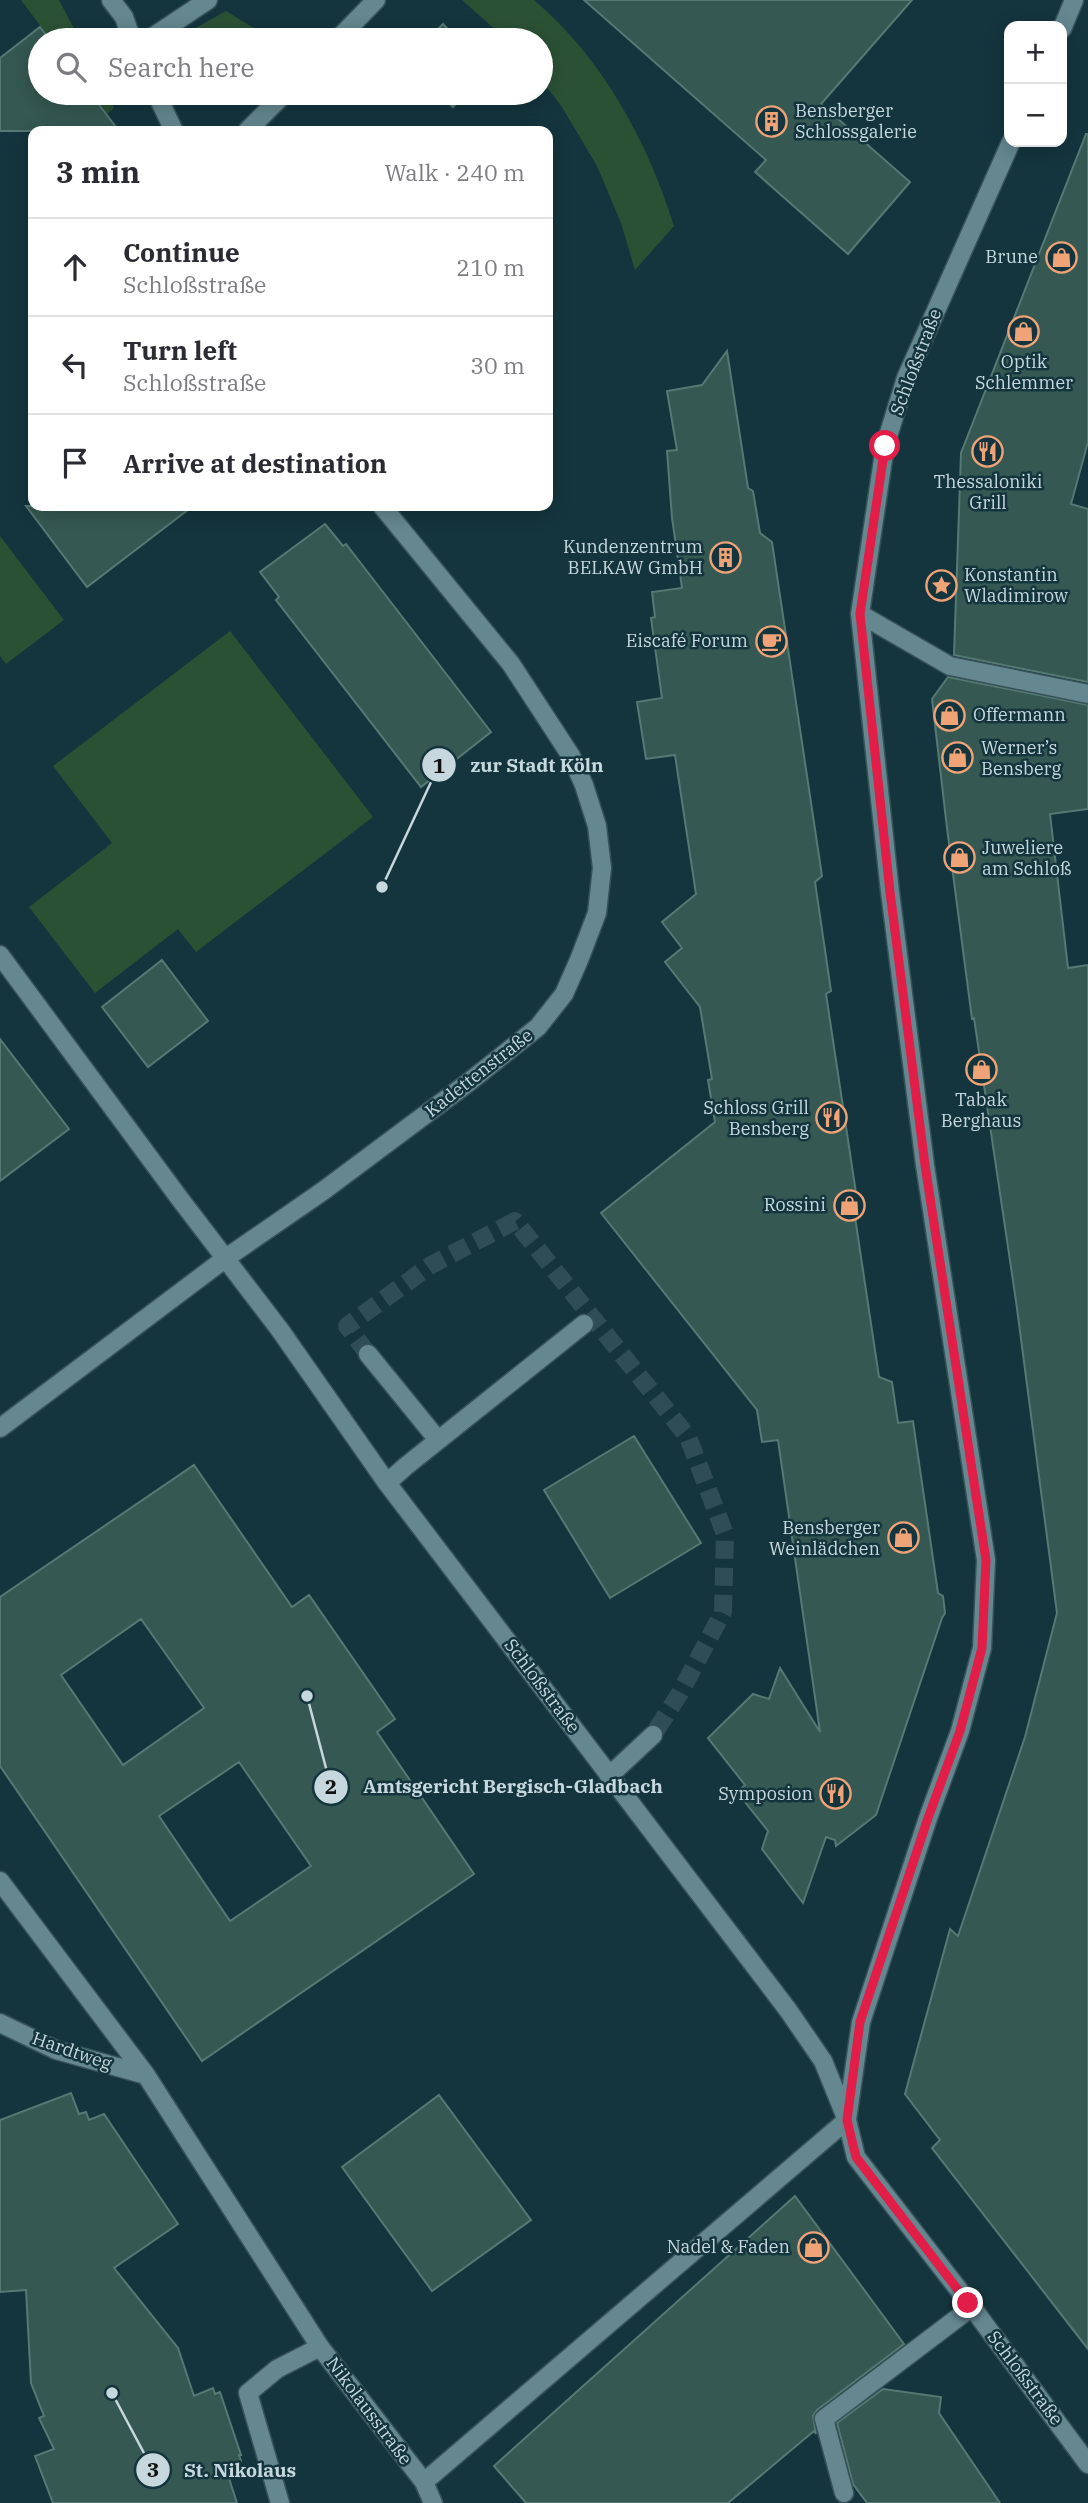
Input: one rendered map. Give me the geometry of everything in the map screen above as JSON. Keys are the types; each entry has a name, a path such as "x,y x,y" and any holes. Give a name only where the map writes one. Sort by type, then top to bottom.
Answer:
{"street":[{"path":"111,0 128,28"},
{"path":"166,28 208,0"},
{"path":"349,28 376,0"},
{"path":"1065,21 1074,0"},
{"path":"162,105 172,126"},
{"path":"252,126 273,105"},
{"name":"Schloßstraße","path":"847,2120 860,2022 960,1731 982,1648 986,1560 925,1165 890,892 860,614 885,446 906,378 1009,147"},
{"name":"Kadettenstraße","path":"0,1428 226,1258 323,1191 470,1082 538,1027 564,993 597,914 602,868 597,826 584,785 571,756 511,664 386,511"},
{"path":"860,614 950,666 1088,694"},
{"name":"Schloßstraße","path":"0,955 280,1330 387,1483 788,2010 823,2061 847,2120 856,2157 972,2307 1088,2464"},
{"path":"387,1483 584,1324"},
{"path":"368,1354 438,1440"},
{"path":"609,1776 653,1735"},
{"name":"Nikolausstraße","path":"0,1881 146,2075 320,2347 424,2482 847,2120"},
{"name":"Hardtweg","path":"0,2023 56,2050 146,2075"},
{"path":"845,2493 824,2419 972,2307"},
{"path":"281,2503 248,2393 277,2369 320,2347"},
{"path":"424,2482 433,2503"}],"green space":[{"path":"21,0 59,0 74,28 42,28"},
{"path":"462,0 534,0 581,48 620,103 650,163 674,226 635,270 621,223 597,166 553,95 553,28 494,28"},
{"path":"226,11 254,28 196,28"},
{"path":"100,105 112,105 114,108 107,114"},
{"path":"0,536 64,620 6,664 0,656"},
{"path":"230,631 373,817 196,952 178,929 95,993 29,907 112,843 53,766"}],"building":[{"name":"Bensberger Schlossgalerie","path":"584,0 912,0 821,104 910,182 848,254 755,172 766,160"},
{"path":"28,36 28,105 99,105 115,126 28,126 28,131 0,131 0,58"},
{"path":"1086,134 1088,442 1071,504 1088,509 1088,682 954,655 961,453"},
{"path":"727,351 748,488 753,491 760,533 772,542 822,876 815,882 831,991 826,994 856,1193 852,1197 879,1377 892,1382 898,1423 913,1421 938,1593 943,1596 945,1613 876,1815 836,1846 835,1840 826,1837 803,1903 762,1849 768,1831 737,1792 745,1785 708,1738 753,1694 769,1699 780,1668 820,1732 778,1440 762,1442 757,1410 601,1213 715,1122 708,1080 712,1079 700,1007 665,962 682,948 662,922 696,894 675,755 646,759 637,702 662,698 651,618 655,617 652,592 682,588 672,518 667,451 677,450 667,391 702,385"},
{"path":"30,511 186,511 87,587"},
{"path":"325,524 343,546 346,544 491,732 421,787 276,600 279,597 260,572"},
{"path":"948,677 1088,705 1088,809 1050,814 1068,968 1088,965 1088,2349 932,2148 940,2140 905,2094 950,1929 958,1936 1025,1737 1057,1613 1016,1301 974,1018 972,1019 947,828 932,699"},
{"path":"162,960 208,1021 148,1067 102,1007"},
{"path":"0,1039 69,1129 0,1181"},
{"path":"634,1436 701,1543 610,1598 544,1490"},
{"path":"194,1465 292,1607 309,1595 395,1719 377,1732 474,1874 202,2061 0,1766 0,1597","holes":["141,1619 204,1708 123,1765 61,1675","239,1762 311,1866 230,1921 159,1816"]},
{"path":"71,2093 79,2114 86,2112 89,2120 104,2114 178,2224 114,2268 178,2348 194,2396 213,2388 215,2394 220,2392 241,2455 241,2461 225,2466 237,2503 53,2503 35,2456 54,2449 39,2418 44,2416 31,2383 26,2290 0,2292 0,2120"},
{"path":"439,2095 531,2220 432,2291 342,2167"},
{"path":"795,2196 904,2344 817,2410 813,2416 816,2434 814,2431 728,2503 526,2503 494,2466"},
{"path":"883,2389 941,2397 939,2413 1000,2503 867,2503 853,2484 837,2423"}],"tunnel":[{"path":"368,1354 347,1326 431,1265 515,1221 688,1437 725,1534 723,1612 680,1693 653,1735"}],"place":[{"name":"Bensberger Schlossgalerie","path":"772,121"},
{"name":"Brune","path":"1061,257"},
{"name":"Optik Schlemmer","path":"1024,331"},
{"name":"Thessaloniki Grill","path":"988,451"},
{"name":"Kundenzentrum BELKAW GmbH","path":"726,557"},
{"name":"Konstantin Wladimirow","path":"941,585"},
{"name":"Eiscafé Forum","path":"771,641"},
{"name":"Offermann","path":"950,715"},
{"name":"Werner’s Bensberg","path":"958,758"},
{"name":"Juweliere am Schloß","path":"959,858"},
{"name":"zur Stadt Köln","path":"382,887"},
{"name":"Tabak Berghaus","path":"981,1069"},
{"name":"Schloss Grill Bensberg","path":"832,1118"},
{"name":"Rossini","path":"849,1205"},
{"name":"Bensberger Weinlädchen","path":"903,1538"},
{"name":"Amtsgericht Bergisch-Gladbach","path":"307,1696"},
{"name":"Symposion","path":"836,1794"},
{"name":"Nadel & Faden","path":"813,2247"},
{"name":"St. Nikolaus","path":"112,2393"}],"route":[{"path":"885,446 860,614 890,892 925,1165 986,1560 982,1648 960,1731 860,2022 847,2120 856,2157 968,2303"}]}
